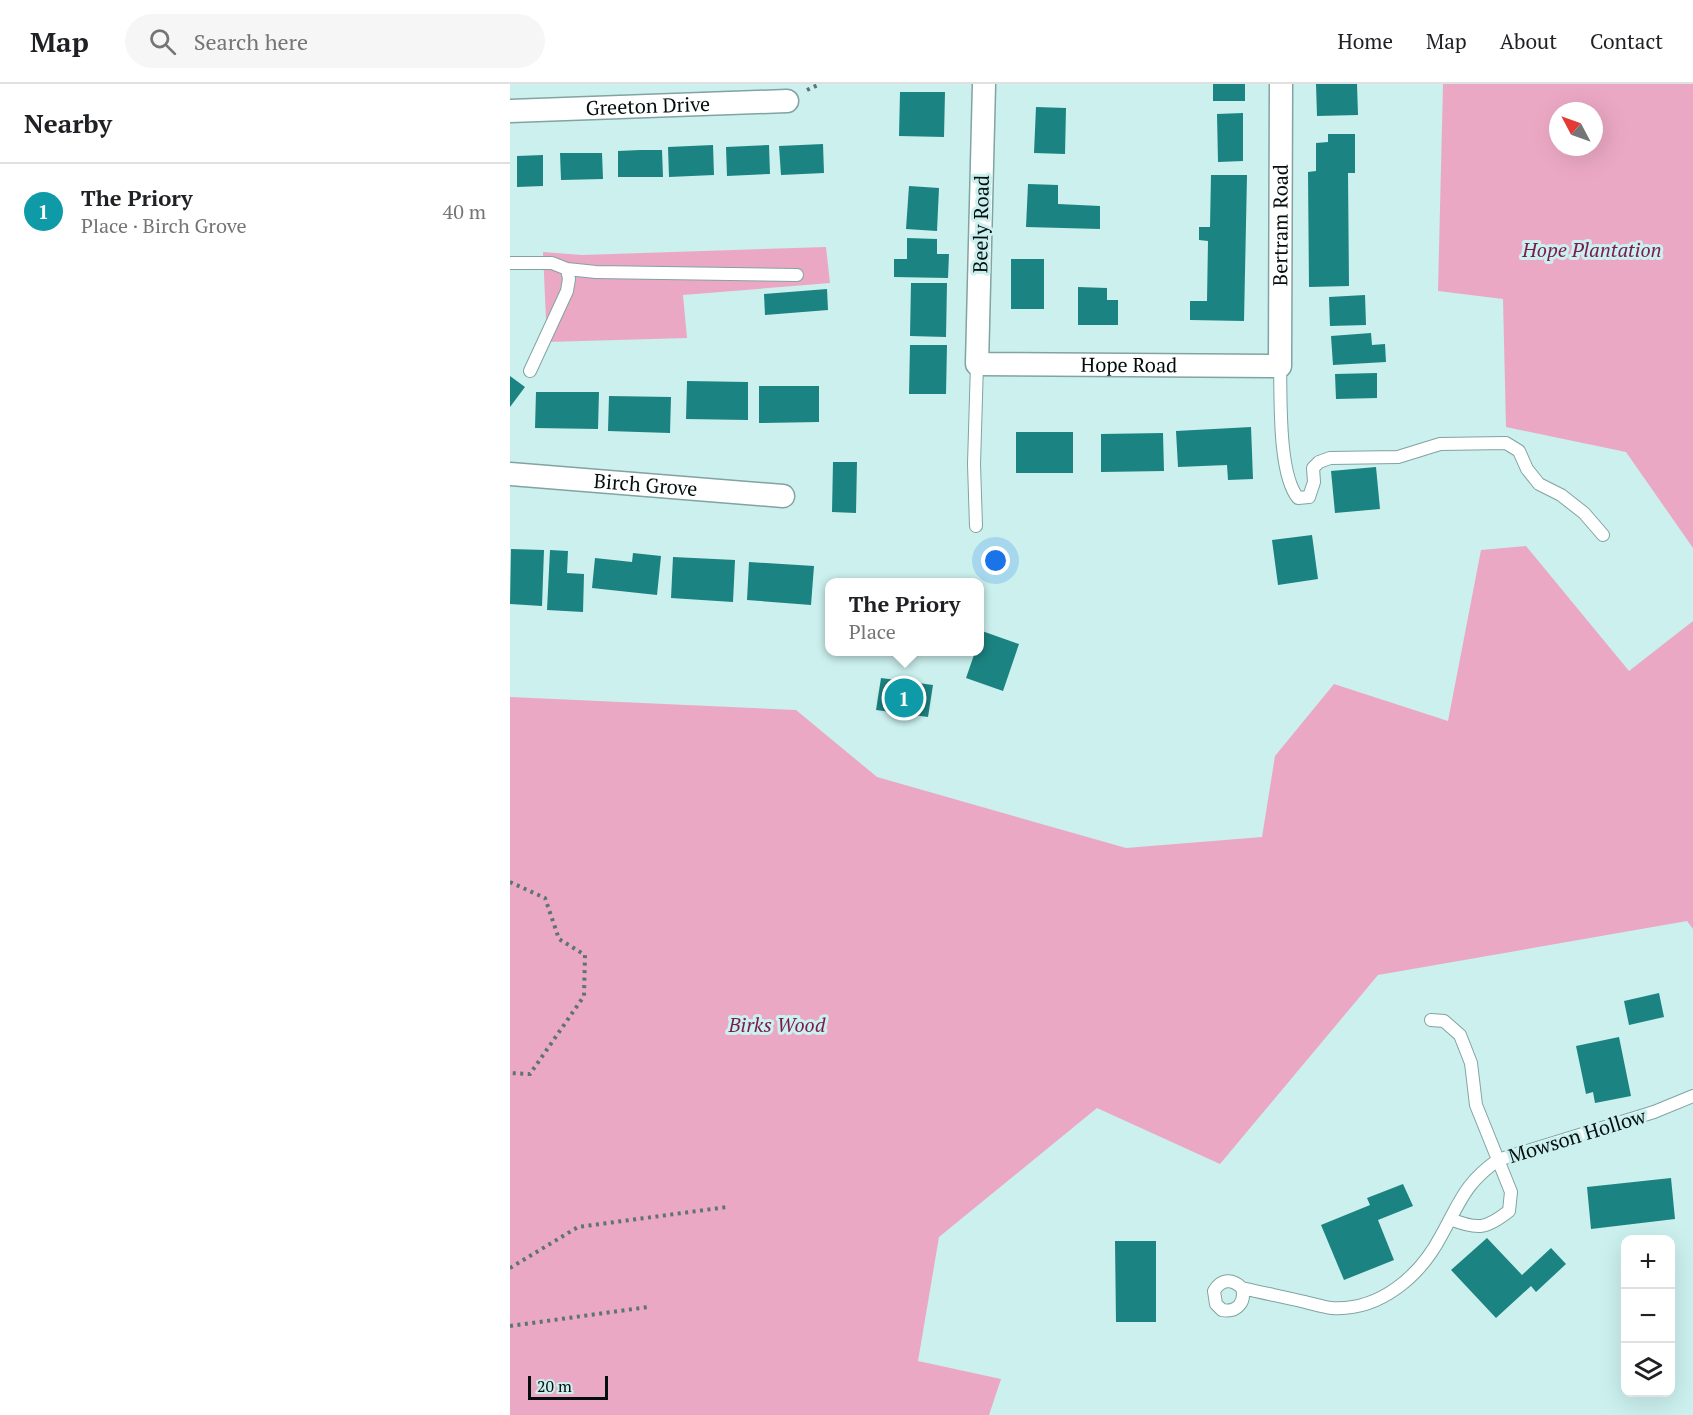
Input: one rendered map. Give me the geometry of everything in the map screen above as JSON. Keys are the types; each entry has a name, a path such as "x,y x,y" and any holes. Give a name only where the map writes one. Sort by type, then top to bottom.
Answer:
{"street":[{"name":"Beely Road","path":"977,364 984,84"},
{"name":"Bertram Road","path":"1280,366 1281,84"},
{"name":"Greeton Drive","path":"510,111 787,100"},
{"name":"Hope Road","path":"977,364 1280,366"},
{"name":"Birch Grove","path":"510,474 783,496"}],"lane":[{"path":"510,263 552,263 567,269 596,272 797,275"},
{"path":"530,371 567,291 569,279 567,269"},
{"path":"976,526 974,464 977,364"},
{"path":"1280,366 1282,440 1291,489 1298,498 1309,497 1314,482 1313,468 1319,462 1330,458 1398,458 1440,444 1506,443 1519,451 1527,469 1539,484 1561,495 1584,513 1603,535"},
{"path":"1431,1020 1444,1021 1460,1035 1471,1063 1476,1105 1511,1192 1509,1211 1492,1224 1471,1227 1450,1220"},
{"name":"Mowson Hollow","path":"1242,1288 1331,1308 1357,1306 1380,1298 1400,1286 1432,1254 1464,1192 1481,1172 1498,1160 1654,1112 1693,1096"}],"path":[{"path":"510,882 545,898 559,939 585,955 584,996 530,1074 510,1073"},
{"path":"510,1268 578,1227 727,1207"},
{"path":"510,1326 648,1307"}],"green space":[{"name":"Hope Plantation","path":"1443,84 1693,84 1693,548 1626,452 1506,427 1503,299 1438,291"},
{"path":"826,247 830,283 683,295 687,338 547,342 543,252 582,255"},
{"name":"Birks Wood","path":"1526,546 1629,671 1693,621 1693,929 1687,921 1378,975 1220,1164 1097,1108 939,1237 918,1361 1001,1379 989,1415 510,1415 510,697 796,710 877,777 1126,848 1262,837 1275,756 1334,684 1448,721 1481,550"}],"building":[{"path":"1213,84 1245,84 1245,101 1213,101"},
{"path":"1316,84 1357,84 1358,115 1317,116"},
{"path":"900,92 945,92 944,137 899,136"},
{"path":"1036,107 1066,108 1065,154 1034,153"},
{"path":"1243,113 1243,161 1218,162 1217,114"},
{"path":"1328,134 1355,134 1355,173 1348,173 1349,286 1309,287 1308,172 1316,171 1316,143 1328,142"},
{"path":"823,144 824,173 781,175 779,146"},
{"path":"713,145 714,175 669,177 668,147"},
{"path":"769,145 770,174 727,176 726,147"},
{"path":"662,150 663,177 618,177 618,151"},
{"path":"560,153 602,153 603,179 561,180"},
{"path":"543,155 543,186 517,187 517,156"},
{"path":"1211,175 1247,175 1244,321 1190,320 1190,301 1207,301 1208,241 1199,240 1199,227 1210,227"},
{"path":"1028,184 1058,185 1058,204 1100,206 1100,229 1026,227"},
{"path":"909,186 939,188 937,231 906,229"},
{"path":"907,238 937,239 937,254 949,254 948,278 894,277 894,259 907,259"},
{"path":"1011,259 1044,259 1044,309 1011,309"},
{"path":"911,283 947,283 946,337 910,336"},
{"path":"1078,287 1107,288 1107,300 1118,300 1118,325 1078,325"},
{"path":"827,289 828,310 765,315 764,294"},
{"path":"1365,295 1366,325 1330,326 1329,297"},
{"path":"1371,333 1372,345 1385,344 1386,362 1333,365 1331,336"},
{"path":"910,345 947,345 946,394 909,394"},
{"path":"1377,373 1377,398 1336,399 1335,374"},
{"path":"510,376 525,387 510,407"},
{"path":"687,381 748,382 748,420 686,419"},
{"path":"759,386 819,386 819,422 759,423"},
{"path":"536,392 599,392 598,429 535,428"},
{"path":"609,396 671,397 670,433 608,431"},
{"path":"1251,427 1253,479 1228,480 1227,465 1178,467 1176,431"},
{"path":"1016,432 1073,432 1073,473 1016,473"},
{"path":"1163,433 1164,471 1101,472 1101,434"},
{"path":"833,462 857,462 856,513 832,512"},
{"path":"1376,467 1380,509 1335,513 1331,471"},
{"path":"1312,535 1318,579 1278,585 1272,540"},
{"path":"511,549 544,550 542,606 510,604"},
{"path":"550,550 568,551 567,573 584,574 583,612 547,610"},
{"path":"633,553 661,556 657,595 592,588 595,558 632,562"},
{"path":"673,557 735,560 733,602 671,598"},
{"path":"749,562 814,566 811,605 747,600"},
{"path":"984,632 1019,644 1003,691 966,678 974,656 984,656"},
{"path":"881,678 933,685 928,717 876,710"},
{"path":"1659,993 1664,1017 1629,1025 1624,1001"},
{"path":"1619,1037 1631,1096 1595,1103 1593,1092 1586,1094 1576,1046"},
{"path":"1671,1178 1675,1219 1591,1229 1587,1187"},
{"path":"1403,1184 1413,1206 1378,1220 1394,1260 1344,1280 1321,1225 1370,1205 1367,1198"},
{"path":"1487,1238 1522,1275 1551,1248 1566,1264 1536,1292 1531,1286 1496,1318 1451,1270"},
{"path":"1115,1241 1156,1241 1156,1322 1116,1322"}],"place":[{"name":"The Priory","path":"904,698"}]}
